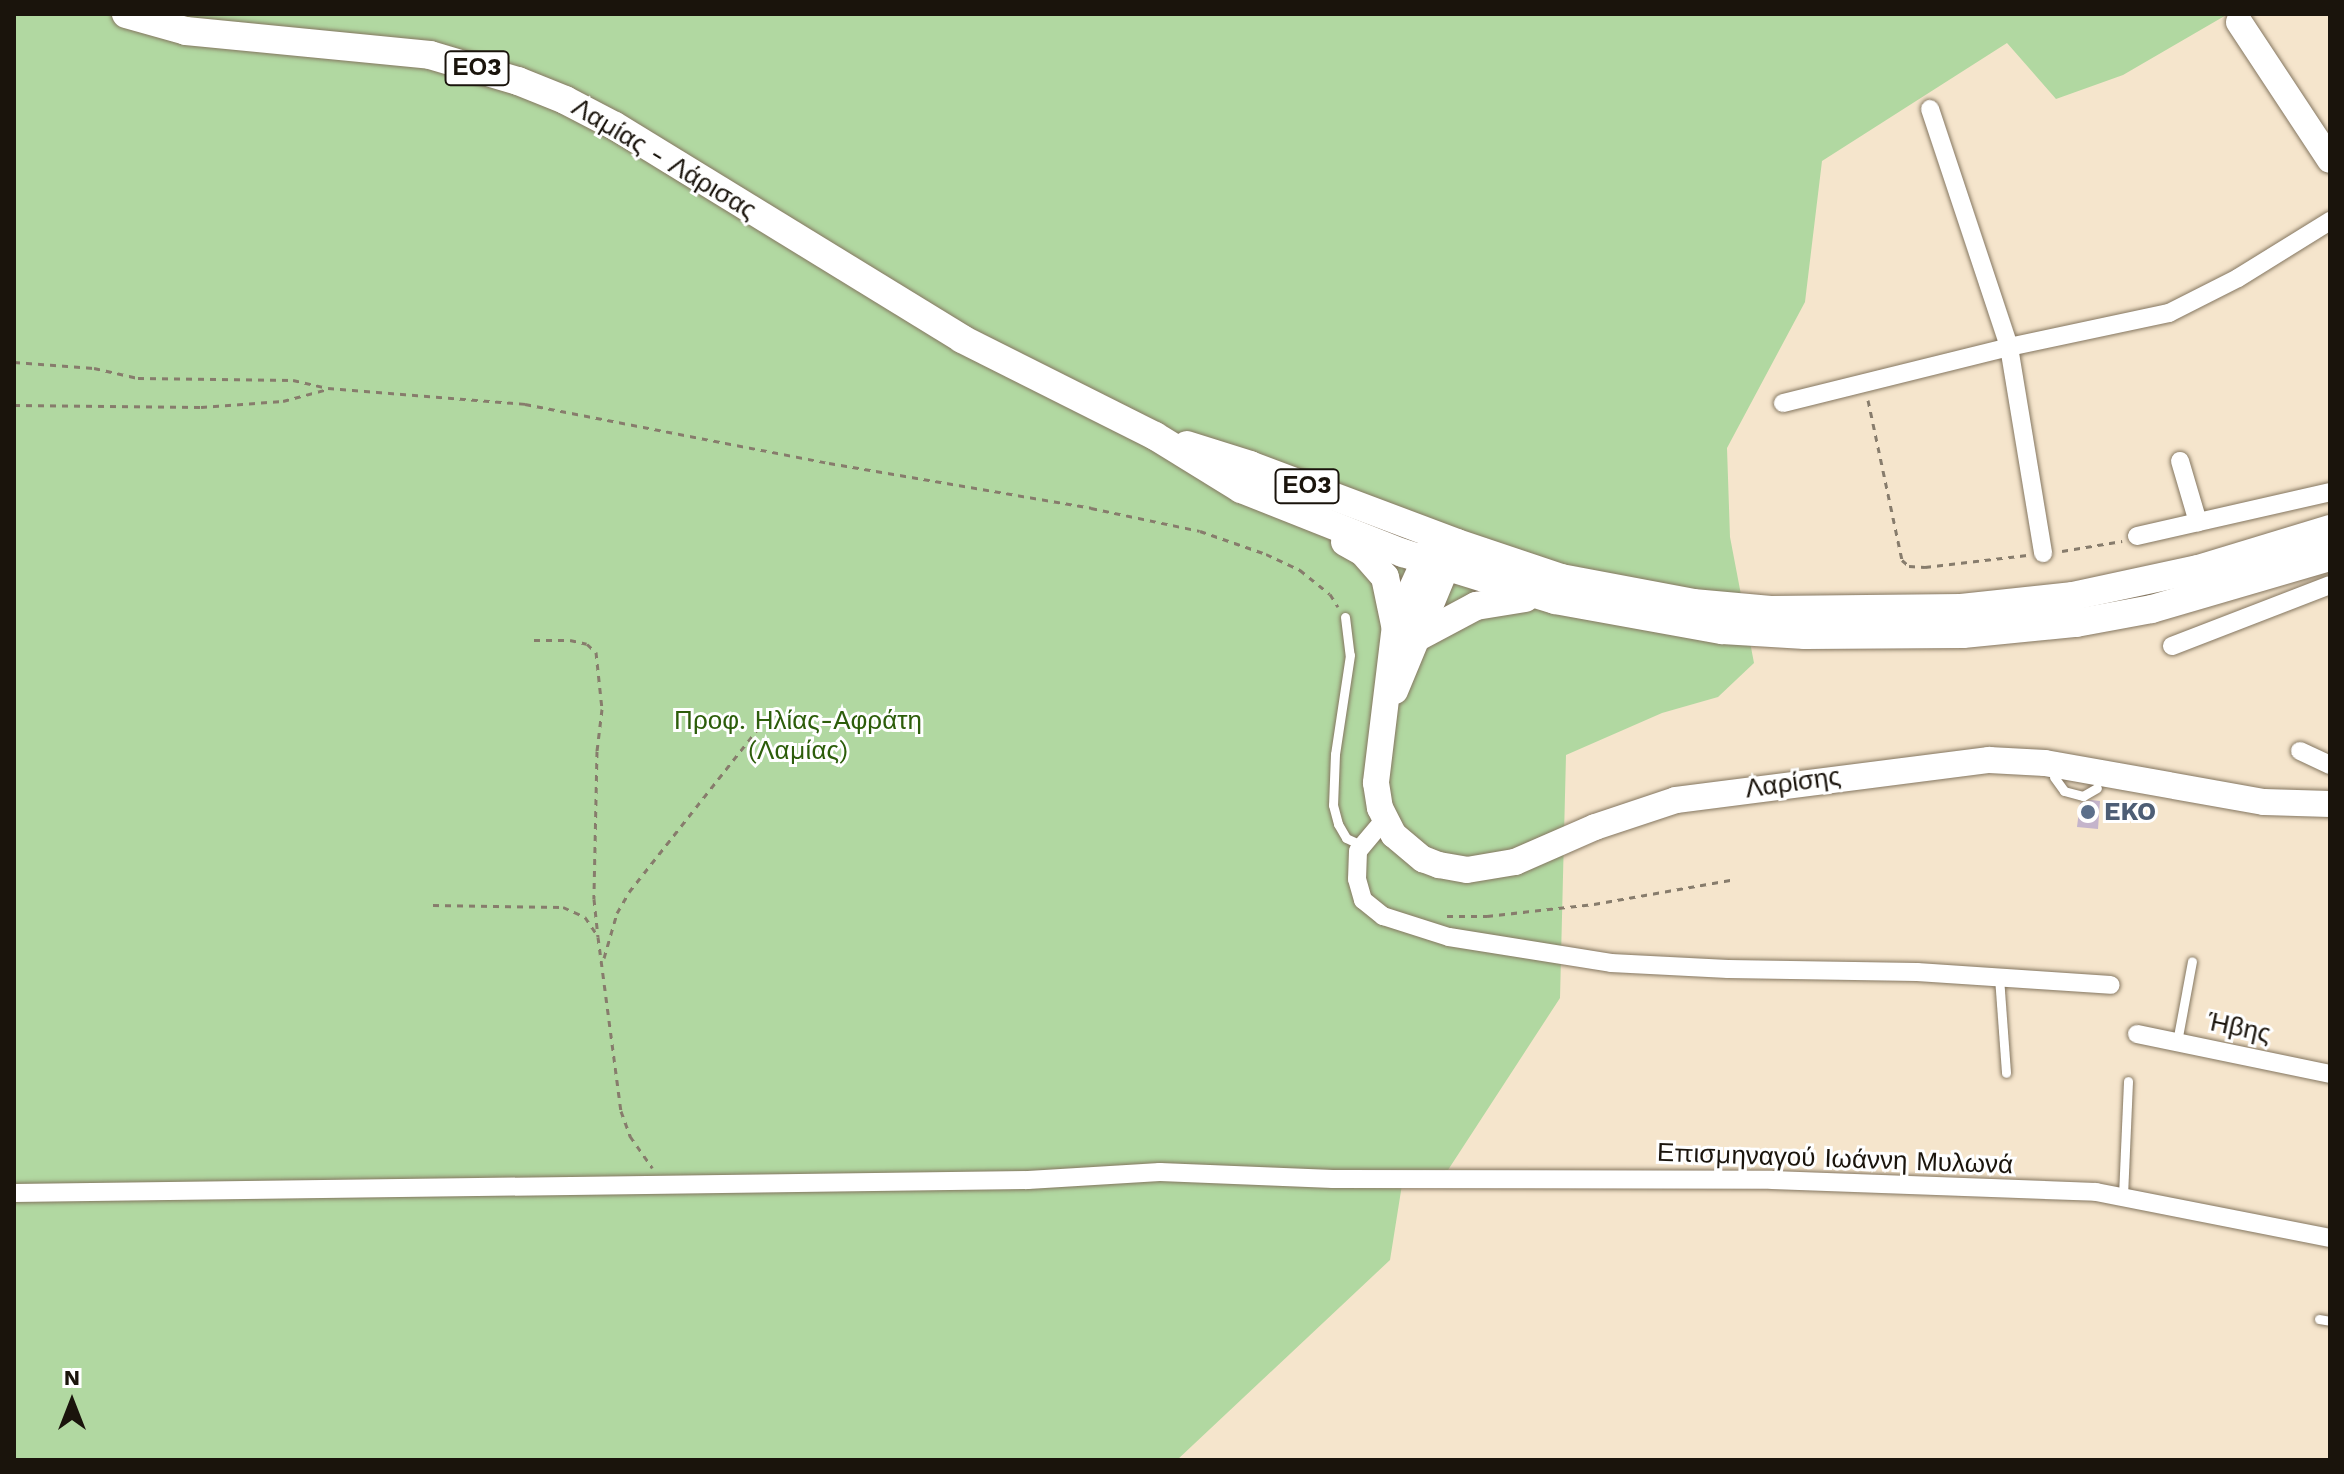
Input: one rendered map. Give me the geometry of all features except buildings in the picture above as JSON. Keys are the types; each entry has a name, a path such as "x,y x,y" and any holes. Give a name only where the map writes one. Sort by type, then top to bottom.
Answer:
{"main road":[{"name":"Λαμίας - Λάρισας","path":"126,14 199,33 430,55 518,81 565,100 615,126 962,339 1155,436 1241,489 1315,520"},
{"path":"2234,18 2330,160"},
{"name":"Λαμίας - Λάρισας","path":"1155,436 1250,465 1441,551"},
{"path":"1315,520 1561,578 1693,603 1771,610 1961,608 2106,590 2198,569 2330,529"},
{"name":"ΕΟ3","path":"1315,520 1363,552 1380,568 1406,631"},
{"path":"1441,551 1555,600"},
{"name":"ΕΟ3","path":"1384,820 1376,783 1383,720 1406,631 1441,551"},
{"path":"1406,631 1488,602 1522,598 1555,600 1602,611 1722,630 1805,635 1963,634 2064,625 2139,611 2202,597 2330,557"},
{"name":"Λαρίσης","path":"1384,820 1394,835 1423,859 1467,870 1515,862 1595,827 1676,800 1989,760 2025,760 2264,802 2330,804"}],"street":[{"path":"1930,109 2009,347 2043,553"},
{"path":"1783,403 2009,347 2135,321 2186,306 2330,221"},
{"path":"2180,461 2198,522"},
{"path":"2137,536 2330,492"},
{"path":"2172,646 2330,585"},
{"path":"2300,751 2330,765"},
{"path":"1384,820 1358,851 1357,879 1363,900 1371,909 1449,937 1611,963 1999,977 2111,985"},
{"name":"Ήβης","path":"2137,1034 2330,1074"},
{"name":"Επισμηναγού Ιωάννη Μυλωνά","path":"14,1193 1028,1180 1160,1172 1333,1179 1772,1180 2123,1196 2330,1238"}],"lane":[{"path":"1345,617 1350,655 1335,754 1333,805 1346,838 1361,845"},
{"path":"2054,777 2064,791 2083,796 2097,788"},
{"path":"2177,1042 2192,961"},
{"path":"1999,977 2006,1073"},
{"path":"2123,1196 2128,1081"},
{"path":"2319,1319 2330,1321"}],"path":[{"path":"14,362 94,368 138,378 293,380 328,388 525,404 1174,525 1266,554 1300,570 1330,594 1345,617"},
{"path":"1864,382 1902,560 1909,566 1925,567 2043,553 2137,536"},
{"path":"14,405 201,407 283,401 328,388"},
{"path":"534,640 570,640 587,644 596,652 602,709 597,751 594,899 598,937 621,1111 630,1136 659,1183"},
{"path":"602,962 617,913 629,892 761,725"},
{"path":"1440,916 1547,910 1736,879"},
{"path":"433,905 563,907 585,917 598,937"}],"green space":[{"name":"Προφ. Ηλίας-Αφράτη (Λαμίας)","path":"14,14 2228,14 2123,75 2056,99 2007,43 1822,161 1805,302 1727,448 1730,537 1754,663 1718,697 1662,713 1566,755 1560,998 1448,1170 1404,1172 1390,1260 1177,1460 14,1460"}],"place":[{"name":"EKO","path":"2088,812"}]}
